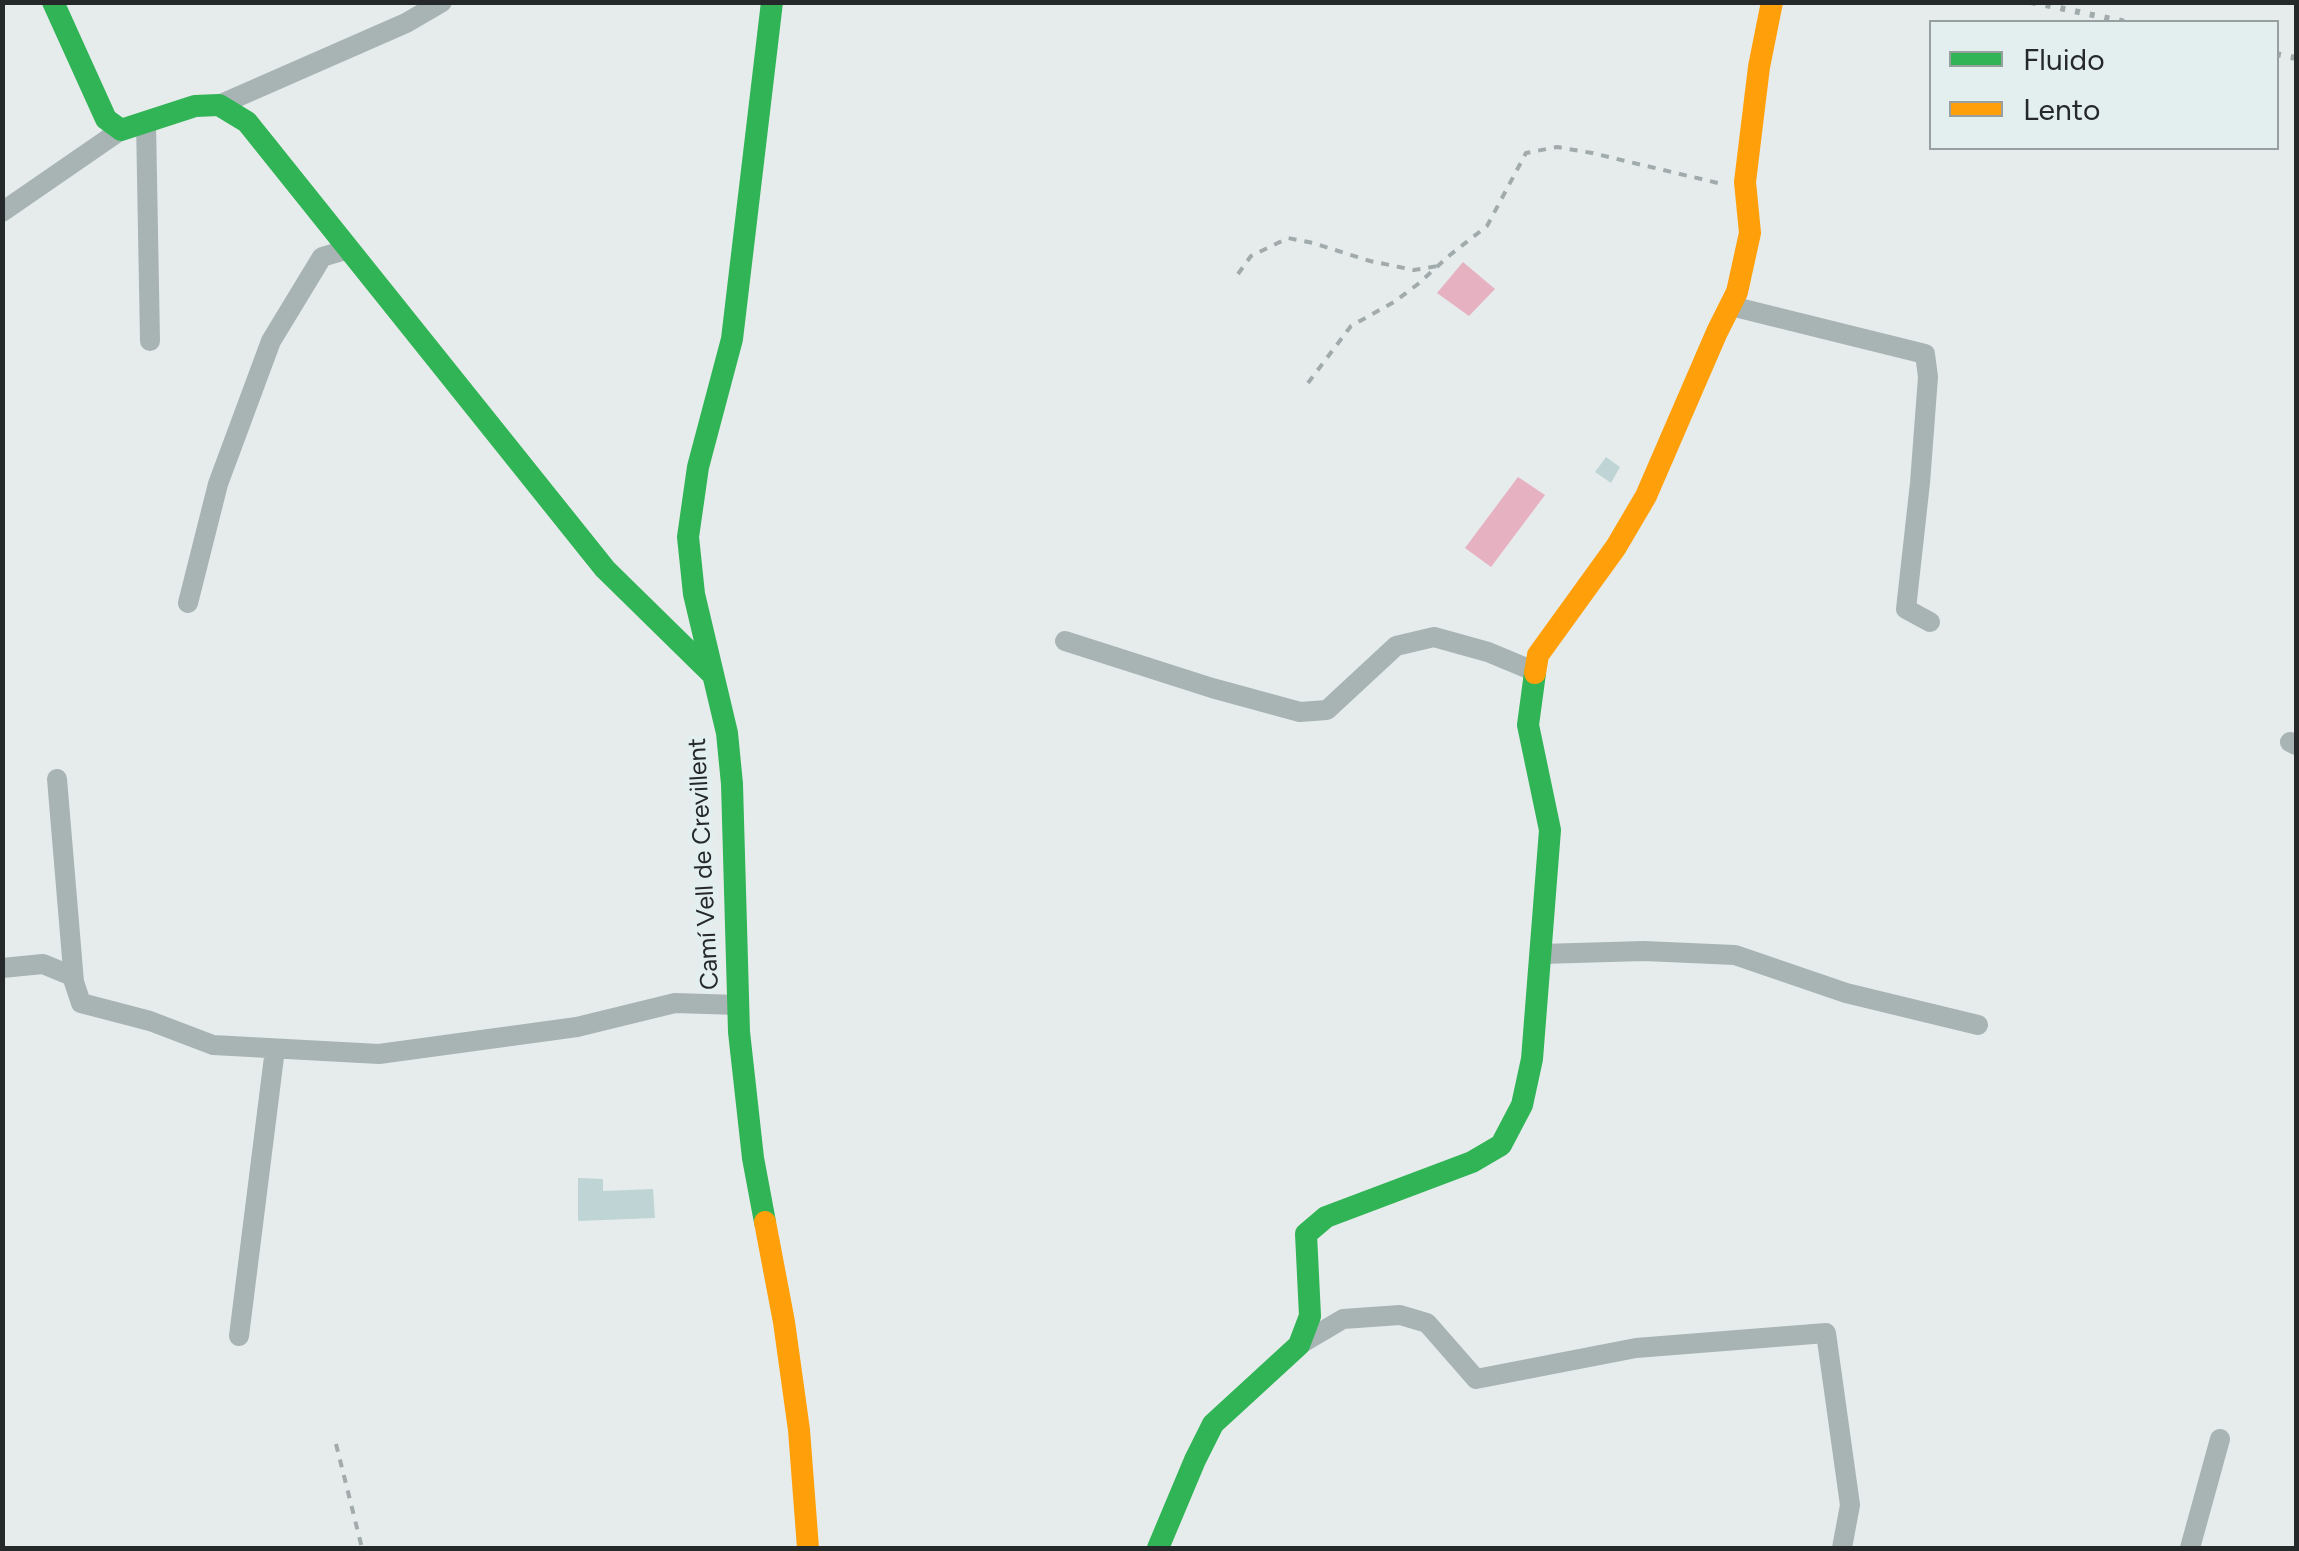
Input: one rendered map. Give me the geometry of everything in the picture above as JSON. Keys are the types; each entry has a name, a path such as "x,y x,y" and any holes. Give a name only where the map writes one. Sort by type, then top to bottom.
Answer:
{"street":[{"path":"53,2 106,120 121,130"},
{"path":"2,212 121,130 195,106 219,105 406,23 442,2"},
{"name":"Camí Vell de Crevillent","path":"772,2 732,339 698,466 688,538 694,594 726,733 732,784 739,1032 753,1158 784,1322 799,1430 808,1548"},
{"path":"1299,1345 1310,1316 1306,1234 1326,1217 1472,1162 1500,1145 1522,1105 1532,1059 1550,830 1528,726 1538,656 1616,547 1646,496 1738,292 1750,233 1746,190 1759,68 1772,2"},
{"path":"219,105 247,122 606,569 712,674"},
{"path":"146,122 150,341"},
{"path":"188,603 218,484 271,341 322,258 349,249"},
{"path":"1730,306 1925,354 1928,376 1920,484 1906,609 1930,622"},
{"path":"1065,641 1300,712 1327,710 1396,646 1434,637 1488,652 1536,672"},
{"path":"57,779 74,982"},
{"path":"1541,954 1644,951 1735,955 1846,993 1978,1024"},
{"path":"2,968 43,964 72,976 81,1003 150,1021 214,1045 275,1049 379,1054 577,1027 675,1003 738,1005"},
{"path":"238,1336 275,1049"},
{"path":"1158,1548 1214,1424 1299,1345 1343,1319 1400,1316 1427,1323 1476,1379 1636,1348 1826,1333 1850,1506 1842,1548"},
{"path":"2190,1548 2220,1439"}],"path":[{"path":"1308,384 1351,326 1394,302 1487,226 1526,154 1557,147 1746,190"},
{"path":"1238,274 1251,256 1288,238 1414,270 1438,266"},
{"path":"336,1444 362,1548"}],"shaded area":[{"path":"1463,262 1495,289 1469,316 1437,293"},
{"path":"1518,477 1545,495 1491,567 1465,548"}],"building":[{"path":"1606,457 1620,467 1611,483 1595,472"},
{"path":"578,1178 603,1179 603,1191 653,1189 655,1218 578,1221"}],"railway":[{"path":"2031,2 2116,20"},
{"path":"2279,55 2296,58"}],"traffic: fast":[{"path":"53,2 106,119 121,130 195,106 219,105 247,122 605,569 712,674"},
{"path":"765,1222 753,1158 739,1032 727,733 694,594 688,537 698,467 732,339 772,2"},
{"path":"1158,1548 1213,1424 1299,1345 1310,1316 1306,1234 1326,1217 1472,1162 1501,1145 1522,1105 1532,1059 1550,830 1528,725 1535,673"}],"traffic: slow":[{"path":"1535,673 1538,655 1616,547 1646,496 1737,292 1750,233 1745,182 1759,67 1772,2"},
{"path":"765,1222 799,1430 808,1548"}]}
